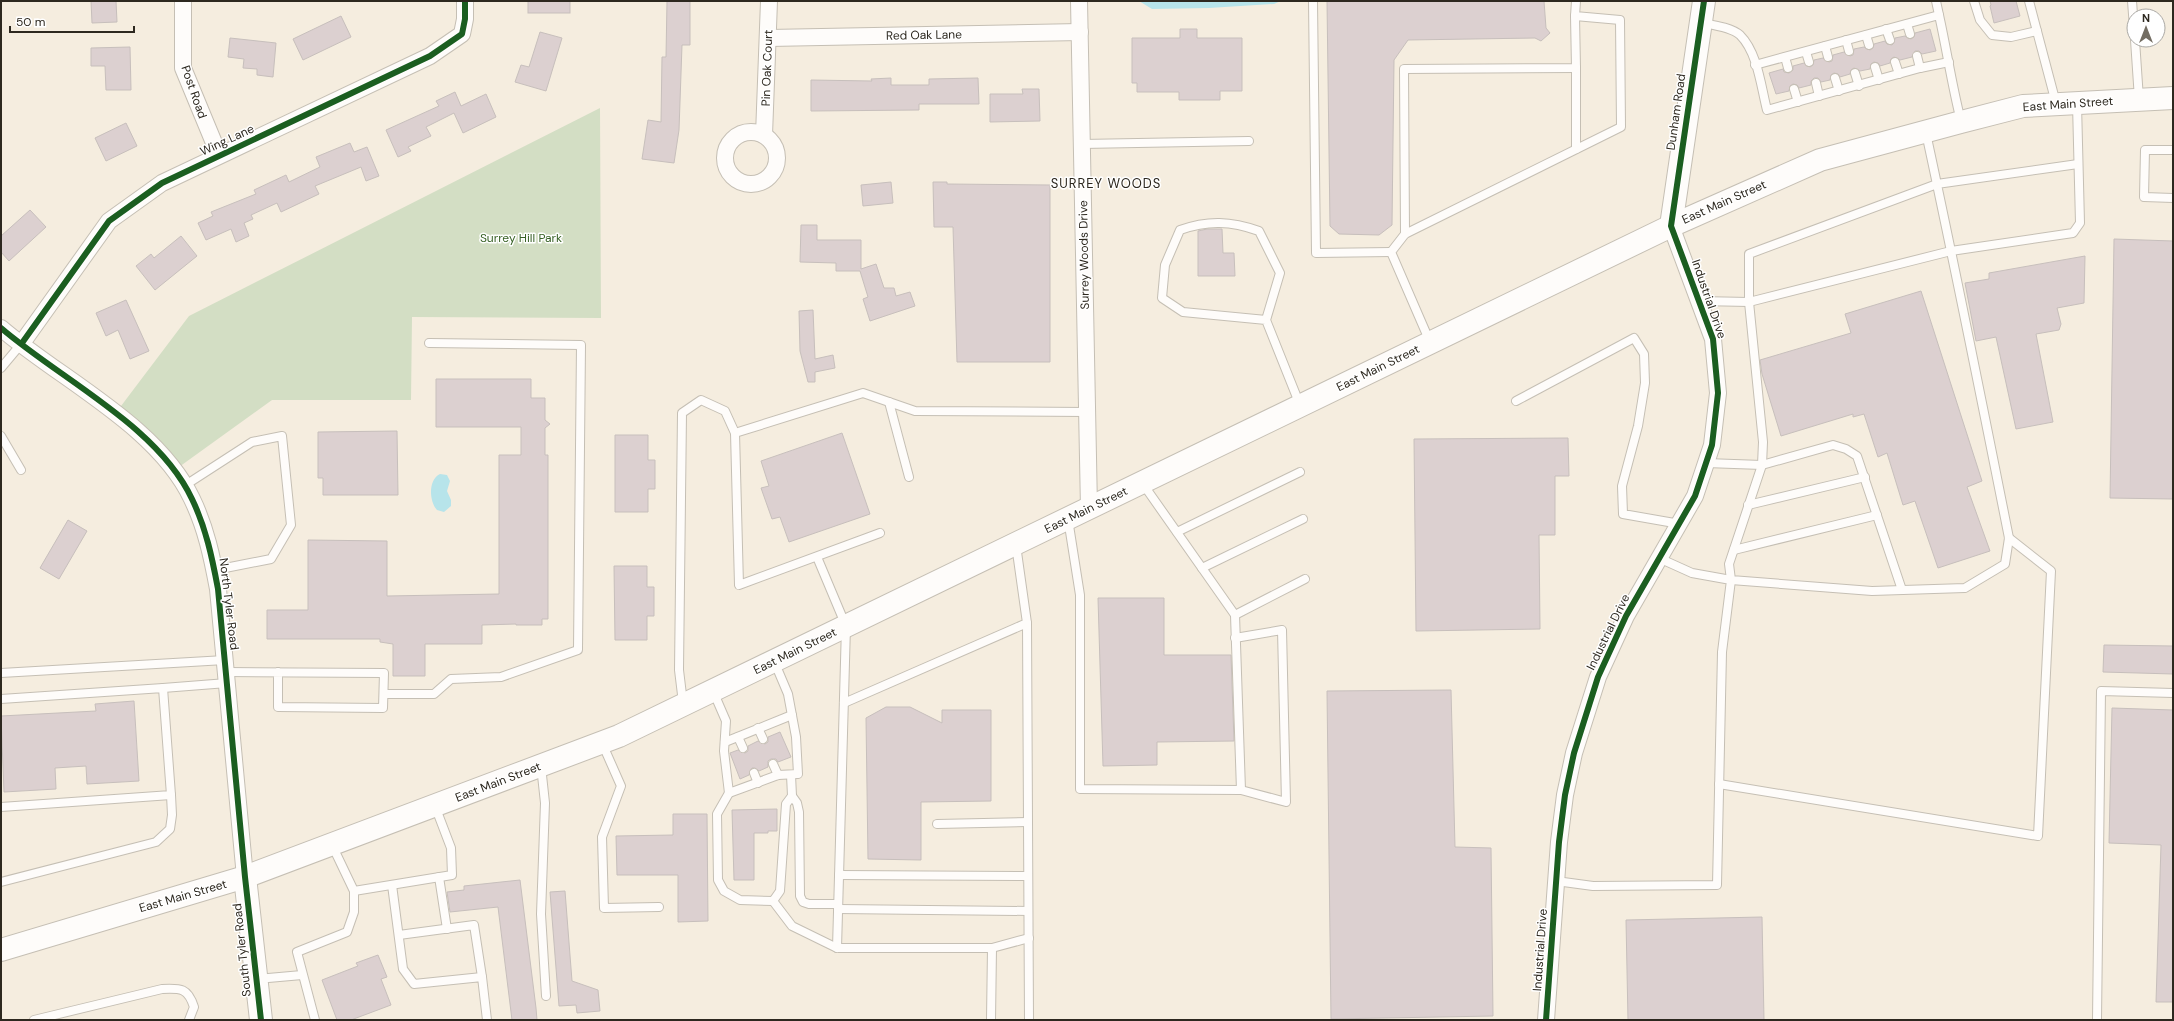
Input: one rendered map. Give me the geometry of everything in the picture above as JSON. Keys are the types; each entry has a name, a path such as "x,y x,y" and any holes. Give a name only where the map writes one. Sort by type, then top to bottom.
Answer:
{"main road":[{"name":"Dunham Road","path":"1671,226 1704,1"},
{"name":"East Main Street","path":"1,950 245,878 602,742 683,705 1671,226 1820,160 2023,106 2173,98"},
{"name":"South Tyler Road","path":"245,878 261,1020"}],"street":[{"name":"Post Road","path":"183,1 183,68 219,155"},
{"name":"Wing Lane","path":"22,343 109,221 162,183 430,56 462,34 466,19 466,1"},
{"name":"Pin Oak Court","path":"764,135 769,38 769,1"},
{"name":"Surrey Woods Drive","path":"1080,1 1089,508"},
{"name":"Red Oak Lane","path":"769,38 1080,32"},
{"name":"Industrial Drive","path":"1546,1020 1556,881 1565,795 1574,753 1598,677 1626,616 1661,559 1695,496 1712,445 1718,393 1713,339 1671,226"},
{"name":"North Tyler Road","path":"1,328 119,416 164,457 192,498 210,545 218,589 245,878"}],"lane":[{"path":"1313,1 1316,253 1391,252"},
{"path":"1576,1 1576,149"},
{"path":"1936,1 1949,62 1951,81 1961,122"},
{"path":"1974,1 1980,20 1992,35 2010,37 2037,31"},
{"path":"1980,1 1980,20"},
{"path":"1699,301 1749,302 1952,251 2073,233 2080,223 2078,164 2067,104 2037,31 2029,1"},
{"path":"1755,64 1806,52 1939,15"},
{"path":"1391,252 1405,234 1621,127 1620,20 1575,16"},
{"path":"1700,22 1718,26 1739,34 1749,47 1767,110 1859,86 1920,68 1949,62"},
{"path":"1907,24 1910,34"},
{"path":"1886,29 1890,40"},
{"path":"1866,35 1869,45"},
{"path":"1846,40 1849,51"},
{"path":"1825,46 1828,57"},
{"path":"2136,48 2139,100"},
{"path":"1806,52 1809,62"},
{"path":"1917,56 1920,68"},
{"path":"1785,57 1788,68"},
{"path":"1895,62 1899,74"},
{"path":"1875,67 1879,80"},
{"path":"1405,234 1404,70 1576,68"},
{"path":"1855,73 1859,86"},
{"path":"1835,78 1839,91"},
{"path":"1816,84 1819,96"},
{"path":"1794,89 1798,102"},
{"path":"1661,559 1692,573 1731,580 1872,591 1965,588 2005,564 2009,538 1952,251 1926,132"},
{"path":"1082,144 1249,141"},
{"path":"2173,150 2145,150 2144,197 2173,198"},
{"path":"1556,881 1593,886 1717,885 1722,652 1731,580 1729,564 1762,465 1763,442 1749,302 1749,254 1937,184 2078,164"},
{"path":"1266,320 1183,312 1162,298 1165,265 1180,230 1200,223 1239,224 1259,231 1280,273 1266,320 1300,406"},
{"path":"1391,252 1430,342"},
{"path":"1516,401 1634,338 1644,354 1644,383 1638,426 1622,486 1623,514 1680,524"},
{"path":"1,368 22,343"},
{"path":"384,694 434,694 451,679 501,677 578,650 581,345 429,343"},
{"path":"735,433 863,393 914,411 1087,412"},
{"path":"683,705 679,670 682,413 701,400 725,411 735,433 739,585 880,533"},
{"path":"889,402 909,477"},
{"path":"1,436 4,446 20,470"},
{"path":"184,486 252,442 282,436 291,525 271,559 215,570"},
{"path":"1706,464 1762,465 1833,445 1846,449 1857,456 1902,590"},
{"path":"1177,532 1300,472"},
{"path":"1748,505 1864,477"},
{"path":"1142,483 1235,615 1241,790"},
{"path":"1734,550 1877,515"},
{"path":"1068,519 1080,595 1080,789 1241,790 1286,802 1282,630 1235,638"},
{"path":"1202,568 1303,519"},
{"path":"1719,784 2038,836 2051,571 2009,538"},
{"path":"1016,544 1027,623 1029,1020"},
{"path":"817,556 846,626 837,948"},
{"path":"1235,615 1305,579"},
{"path":"844,703 1027,623"},
{"path":"729,793 778,775 798,774 792,715 788,694 774,661"},
{"path":"1,699 164,688 226,672"},
{"path":"1,673 278,672 384,673 384,708 278,707 278,672"},
{"path":"1,882 156,842 170,829 172,815 164,688"},
{"path":"713,690 726,721 725,742 729,793 718,814 718,880 724,892 740,900 773,900"},
{"path":"2097,1020 2100,690 2173,693"},
{"path":"725,742 792,715"},
{"path":"758,728 763,739"},
{"path":"738,737 743,748"},
{"path":"602,742 621,786 602,837 604,908 659,907"},
{"path":"774,764 778,775"},
{"path":"541,766 545,803 541,914 546,996"},
{"path":"754,773 758,783"},
{"path":"791,774 792,796 797,803 799,812 800,896 803,902 808,904 838,906 1028,911"},
{"path":"1,807 171,795"},
{"path":"773,900 780,891 786,804 792,796"},
{"path":"354,892 452,875 451,848 435,806"},
{"path":"937,824 1028,822"},
{"path":"315,1020 297,952 347,932 354,912 354,892 332,844"},
{"path":"839,875 1028,876"},
{"path":"439,877 447,928"},
{"path":"392,885 403,969 414,984 482,977"},
{"path":"773,900 792,926 837,948 992,948 1029,938"},
{"path":"399,935 474,925 487,1020"},
{"path":"991,1020 992,948"},
{"path":"256,979 302,975"},
{"path":"34,1020 162,989 173,988 184,990 190,995 194,1007 189,1020"}],"green space":[{"name":"Surrey Hill Park","path":"600,108 601,318 412,317 411,400 272,400 179,467 118,410 189,316"}],"water":[{"path":"1139,1 1281,1 1274,4 1209,8 1152,9"},
{"path":"440,474 447,475 450,481 447,491 451,500 451,506 444,512 437,510 431,496 433,481"}],"building":[{"path":"91,1 116,1 117,22 92,23"},
{"path":"528,1 570,1 570,13 528,13"},
{"path":"667,1 690,1 690,45 682,45 679,130 674,163 642,159 648,120 661,122 662,57 666,57"},
{"path":"1327,1 1544,1 1546,28 1550,33 1541,41 1535,38 1408,40 1394,60 1392,225 1379,235 1339,234 1330,226"},
{"path":"1990,1 2016,1 2020,16 1994,23"},
{"path":"341,16 351,37 303,60 293,39"},
{"path":"1180,29 1197,29 1197,38 1242,38 1242,91 1220,91 1220,100 1179,100 1179,92 1137,92 1137,83 1132,83 1132,38 1180,38"},
{"path":"1930,29 1936,51 1922,54 1919,51 1915,51 1912,57 1900,60 1894,57 1891,59 1890,63 1880,66 1878,63 1874,62 1871,64 1870,69 1860,71 1854,68 1851,70 1850,74 1840,77 1838,74 1834,73 1831,75 1830,80 1821,82 1818,78 1814,78 1811,81 1811,85 1799,88 1797,85 1793,84 1790,86 1789,91 1776,94 1769,73 1783,69 1784,72 1789,73 1793,70 1793,66 1804,63 1810,67 1813,65 1814,60 1823,58 1829,62 1832,61 1833,55 1844,52 1850,56 1853,55 1854,49 1864,47 1870,50 1873,48 1874,44 1885,41 1887,44 1892,45 1895,38 1905,36 1911,39 1914,37 1915,33"},
{"path":"540,32 562,38 546,91 515,82 521,65 529,67"},
{"path":"230,38 276,43 273,77 257,75 257,69 243,68 244,59 228,57"},
{"path":"130,47 131,90 106,90 105,66 91,66 91,48"},
{"path":"891,78 891,85 929,85 929,79 978,78 979,104 919,104 919,110 811,111 811,80 872,81 871,79"},
{"path":"1022,89 1039,89 1040,121 990,122 990,94 1023,94"},
{"path":"455,92 461,106 486,94 496,117 463,133 454,113 426,127 431,136 408,147 411,151 398,157 386,130 439,106 436,101"},
{"path":"126,123 137,146 106,161 95,138"},
{"path":"350,143 354,152 367,147 379,176 366,181 361,167 315,186 319,194 281,212 277,203 251,215 253,219 244,223 249,236 236,242 231,229 206,240 198,223 213,216 211,212 256,194 254,190 286,175 289,182 320,167 316,157"},
{"path":"891,182 893,203 863,206 861,185"},
{"path":"933,182 947,182 947,184 1050,185 1050,362 957,362 953,227 934,227"},
{"path":"30,210 46,227 9,261 1,252 1,236"},
{"path":"801,225 817,225 817,240 861,240 861,269 876,264 884,288 894,288 896,296 910,292 915,306 870,321 863,299 868,297 860,271 836,271 836,263 800,262"},
{"path":"1207,229 1222,229 1223,253 1234,253 1235,276 1198,276 1198,231"},
{"path":"181,236 197,256 155,290 136,266 151,254 154,258"},
{"path":"2114,239 2173,241 2173,499 2110,498"},
{"path":"2085,256 2084,303 2057,308 2061,324 2059,330 2036,334 2053,422 2016,429 1996,337 1976,341 1965,283 1989,279 1989,273"},
{"path":"1921,291 1982,481 1967,487 1990,551 1938,568 1915,501 1903,505 1887,453 1878,457 1864,414 1853,417 1853,414 1781,436 1762,374 1760,360 1851,333 1845,314"},
{"path":"126,300 149,351 130,359 118,330 106,336 96,313"},
{"path":"813,310 815,359 833,355 835,368 815,372 815,382 808,382 800,351 799,311"},
{"path":"436,379 531,379 531,398 545,398 545,420 550,424 545,428 545,455 548,455 548,619 542,619 542,625 482,625 482,644 425,644 425,676 393,676 393,644 380,642 380,639 267,639 267,610 308,610 308,540 387,541 387,596 499,594 499,455 521,455 521,427 436,427"},
{"path":"397,431 398,495 323,495 323,478 318,478 318,432"},
{"path":"842,433 870,514 789,542 780,517 772,519 761,488 769,486 761,461"},
{"path":"615,435 648,435 648,460 655,460 655,489 648,489 648,512 615,512"},
{"path":"1568,438 1569,476 1555,476 1555,535 1539,535 1540,629 1416,631 1414,439"},
{"path":"68,520 87,531 59,579 40,568"},
{"path":"614,566 647,566 647,587 654,587 654,616 647,616 647,640 615,640"},
{"path":"1098,598 1164,598 1164,655 1231,655 1234,741 1157,742 1157,765 1103,766"},
{"path":"2104,645 2173,646 2173,674 2103,672"},
{"path":"1451,690 1455,847 1491,848 1493,1016 1331,1019 1327,691"},
{"path":"134,701 139,781 87,784 86,766 55,768 56,789 4,792 1,716 96,711 95,704"},
{"path":"886,707 910,707 942,723 942,710 991,710 991,801 921,802 921,860 868,859 866,718"},
{"path":"2112,708 2173,710 2173,1002 2156,1002 2161,845 2109,843"},
{"path":"780,732 791,757 778,762 776,759 771,759 768,761 768,767 759,771 752,768 749,775 740,779 730,753 738,750 745,753 748,751 748,746 758,741 765,744 768,742 768,737"},
{"path":"777,809 777,831 768,831 768,833 754,833 754,880 734,880 732,810"},
{"path":"673,814 707,814 708,921 678,922 678,875 617,875 616,836 673,835"},
{"path":"520,880 537,1020 512,1020 498,907 450,912 447,892 464,890 464,886"},
{"path":"565,891 572,981 598,990 600,1011 577,1013 576,1005 559,1006 550,892"},
{"path":"1762,917 1764,1020 1628,1020 1626,920"},
{"path":"378,955 387,977 381,979 391,1005 351,1020 337,1020 322,980 358,966 356,963"}],"cycle path":[{"path":"22,343 109,221 162,183 430,56 462,34 465,19 465,1"},
{"path":"1546,1020 1559,842 1565,795 1574,753 1598,677 1626,616 1695,496 1712,445 1718,393 1713,339 1671,226 1704,1"},
{"path":"1,328 106,405 132,426 156,449 176,473 197,510 211,554 218,589 245,877 261,1020"}],"district":[{"name":"SURREY WOODS","path":"1106,183"}]}
